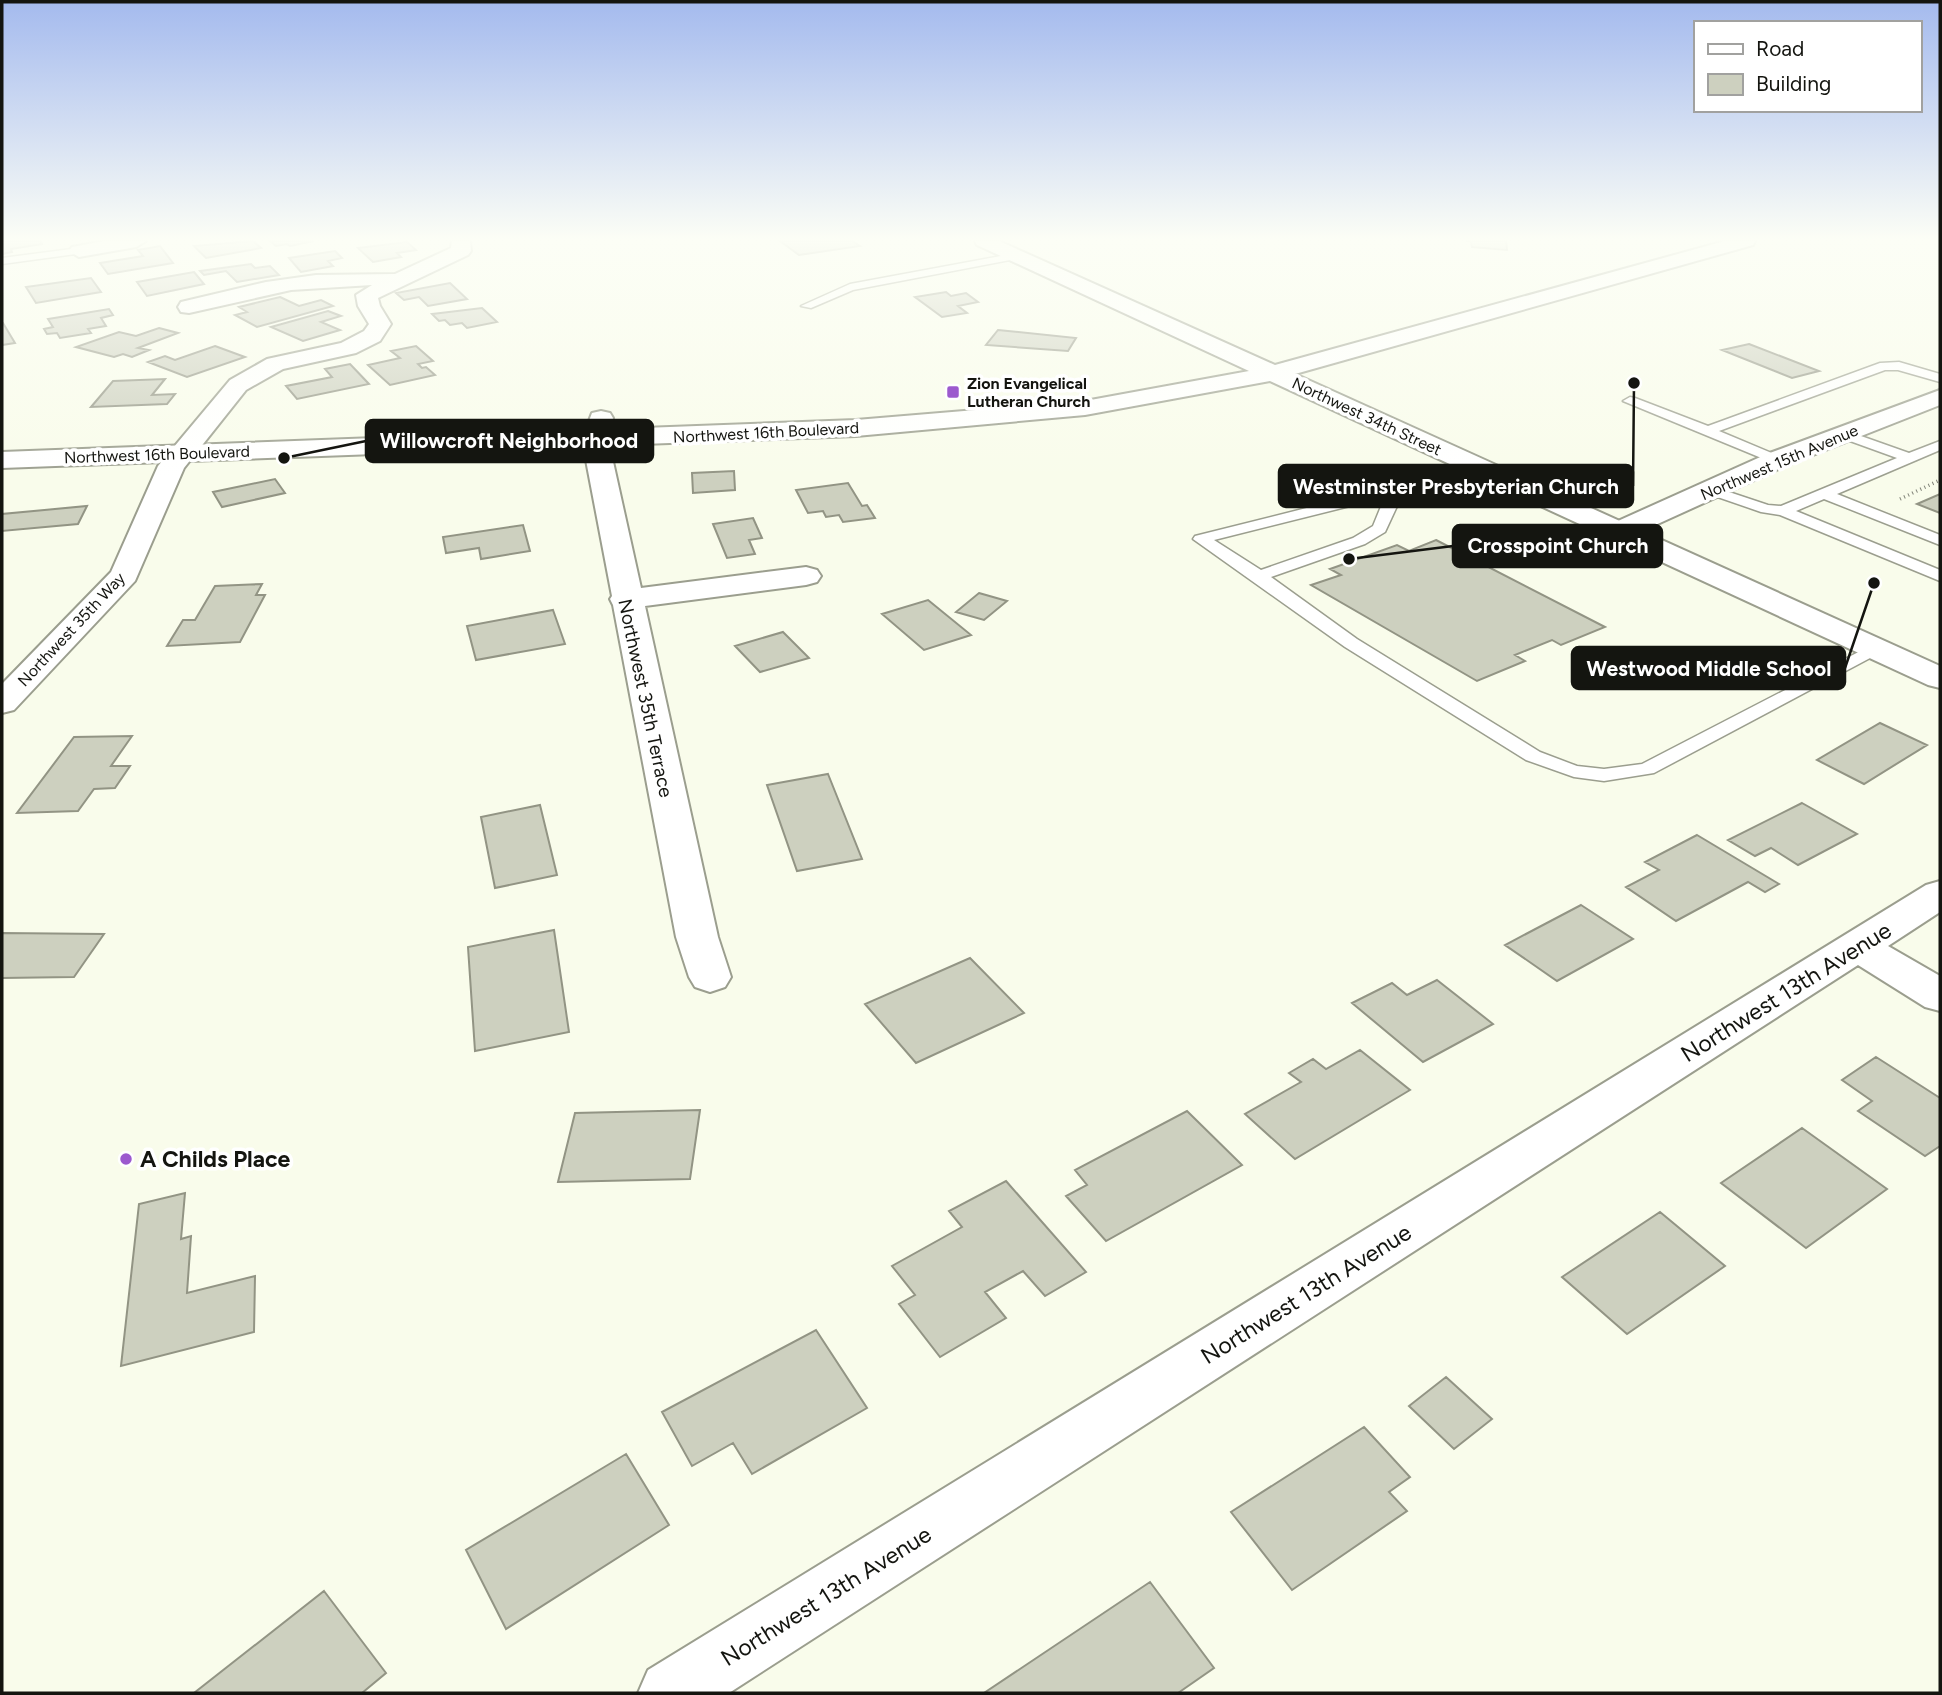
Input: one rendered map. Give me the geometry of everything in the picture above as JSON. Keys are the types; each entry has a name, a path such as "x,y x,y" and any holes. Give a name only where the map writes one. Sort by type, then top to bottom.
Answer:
{"main road":[{"name":"Northwest 35th Way","path":"2,703 124,575 171,466 238,385 275,364 348,348 372,336 380,324 378,320"},
{"name":"Northwest 34th Street","path":"1159,320 1940,678"},
{"name":"Northwest 16th Boulevard","path":"598,429 1000,398 1142,380 1247,360 1395,320"},
{"name":"Northwest 16th Boulevard","path":"2,460 188,444 598,429 856,428 1000,417 1160,397 1274,373 1463,320"},
{"name":"Northwest 15th Avenue","path":"1619,531 1776,460 1940,397"},
{"name":"Northwest 35th Terrace","path":"598,429 625,599 697,937 710,976"},
{"name":"Northwest 16th Boulevard","path":"2,441 188,444"},
{"path":"625,599 806,576"},
{"name":"Northwest 13th Avenue","path":"671,1693 1940,894"},
{"path":"1858,946 1940,996"}],"lane":[{"path":"1710,432 1714,428 1884,366 1899,366 1940,378"},
{"path":"1630,401 1776,460"},
{"path":"1844,433 1910,457"},
{"path":"1783,511 1940,445"},
{"path":"1482,468 1202,539 1259,576 1351,643 1533,756 1574,771 1604,775 1647,769 1878,649"},
{"path":"1711,490 1766,509 1783,511 1940,576"},
{"path":"1824,494 1940,540"},
{"path":"1259,576 1360,541 1380,529 1390,504 1383,495"}],"path":[{"path":"1904,507 1892,502 1940,481"}],"building":[{"path":"49,320 102,320 106,326 88,329 91,333 60,338 57,333 47,334 44,329 53,327"},
{"path":"244,320 282,320 257,327"},
{"path":"296,320 327,320 321,322 340,330 303,341 271,327"},
{"path":"445,320 497,322 467,328 462,323 450,325"},
{"path":"3,323 15,343 2,345"},
{"path":"159,328 178,333 138,348 149,350 132,357 123,354 114,357 76,347 119,332 136,336"},
{"path":"998,330 1076,338 1068,351 986,345"},
{"path":"1749,344 1819,371 1792,378 1722,350"},
{"path":"215,346 245,357 187,377 148,362 165,356 175,360"},
{"path":"416,346 433,361 418,364 435,375 390,385 368,365 400,358 391,351"},
{"path":"350,364 369,384 297,399 286,386 332,377 325,369"},
{"path":"165,379 152,395 175,394 167,404 91,407 113,381"},
{"path":"734,471 735,490 693,493 692,473"},
{"path":"275,479 285,493 222,507 213,492"},
{"path":"848,483 862,506 867,505 875,518 843,522 839,515 826,517 823,511 808,513 796,490"},
{"path":"1940,494 1940,513 1917,504"},
{"path":"87,506 78,524 2,531 2,514"},
{"path":"753,518 762,538 749,540 755,554 727,558 713,524"},
{"path":"523,525 530,551 481,559 479,548 446,553 443,537"},
{"path":"1436,540 1605,627 1561,645 1552,640 1515,655 1525,661 1477,681 1311,585 1341,575 1330,569 1397,545 1409,551"},
{"path":"262,584 256,595 265,595 240,642 167,646 183,620 195,620 215,586"},
{"path":"979,593 1007,601 984,620 956,612"},
{"path":"928,600 971,635 924,650 882,614"},
{"path":"553,610 565,644 476,660 467,626"},
{"path":"783,632 809,658 760,672 735,646"},
{"path":"1880,723 1927,745 1864,784 1817,760"},
{"path":"132,736 111,766 130,766 115,788 94,789 78,811 17,813 74,737"},
{"path":"828,774 862,859 797,871 767,785"},
{"path":"1802,803 1857,834 1798,865 1771,848 1755,856 1728,840"},
{"path":"540,805 557,875 495,888 481,817"},
{"path":"1697,835 1779,884 1765,892 1748,882 1676,921 1626,887 1659,870 1645,862"},
{"path":"1581,905 1633,939 1557,981 1505,945"},
{"path":"554,930 569,1032 475,1051 468,947"},
{"path":"2,933 104,934 74,977 2,978"},
{"path":"970,958 1024,1013 916,1063 865,1004"},
{"path":"1437,980 1493,1024 1423,1062 1352,1003 1392,983 1407,995"},
{"path":"1360,1050 1410,1090 1295,1159 1245,1114 1301,1082 1289,1073 1313,1059 1326,1069"},
{"path":"1876,1057 1940,1098 1940,1146 1925,1156 1858,1111 1872,1101 1842,1080"},
{"path":"700,1110 690,1179 558,1182 575,1113"},
{"path":"1187,1111 1242,1165 1106,1241 1066,1196 1087,1185 1075,1170"},
{"path":"1802,1128 1887,1189 1806,1248 1721,1183"},
{"path":"1006,1181 1086,1272 1045,1296 1023,1271 985,1292 1006,1318 940,1357 899,1304 915,1295 892,1266 962,1227 949,1211"},
{"path":"185,1193 181,1239 191,1236 187,1293 255,1276 254,1332 121,1366 139,1204"},
{"path":"1660,1212 1725,1266 1627,1334 1562,1277"},
{"path":"816,1330 867,1408 752,1474 733,1443 692,1466 662,1412"},
{"path":"1446,1377 1492,1419 1454,1449 1409,1406"},
{"path":"1364,1427 1410,1477 1389,1492 1407,1511 1292,1590 1231,1512"},
{"path":"626,1454 669,1525 506,1629 466,1550"},
{"path":"1150,1582 1214,1668 1178,1693 984,1693"},
{"path":"324,1591 386,1673 362,1693 194,1693"}],"place":[{"name":"Westminster Presbyterian Church","path":"1634,383"},
{"name":"Zion Evangelical Lutheran Church","path":"953,392"},
{"name":"Willowcroft Neighborhood","path":"284,458"},
{"name":"Crosspoint Church","path":"1349,559"},
{"name":"Westwood Middle School","path":"1874,583"},
{"name":"A Childs Place","path":"126,1159"}]}
